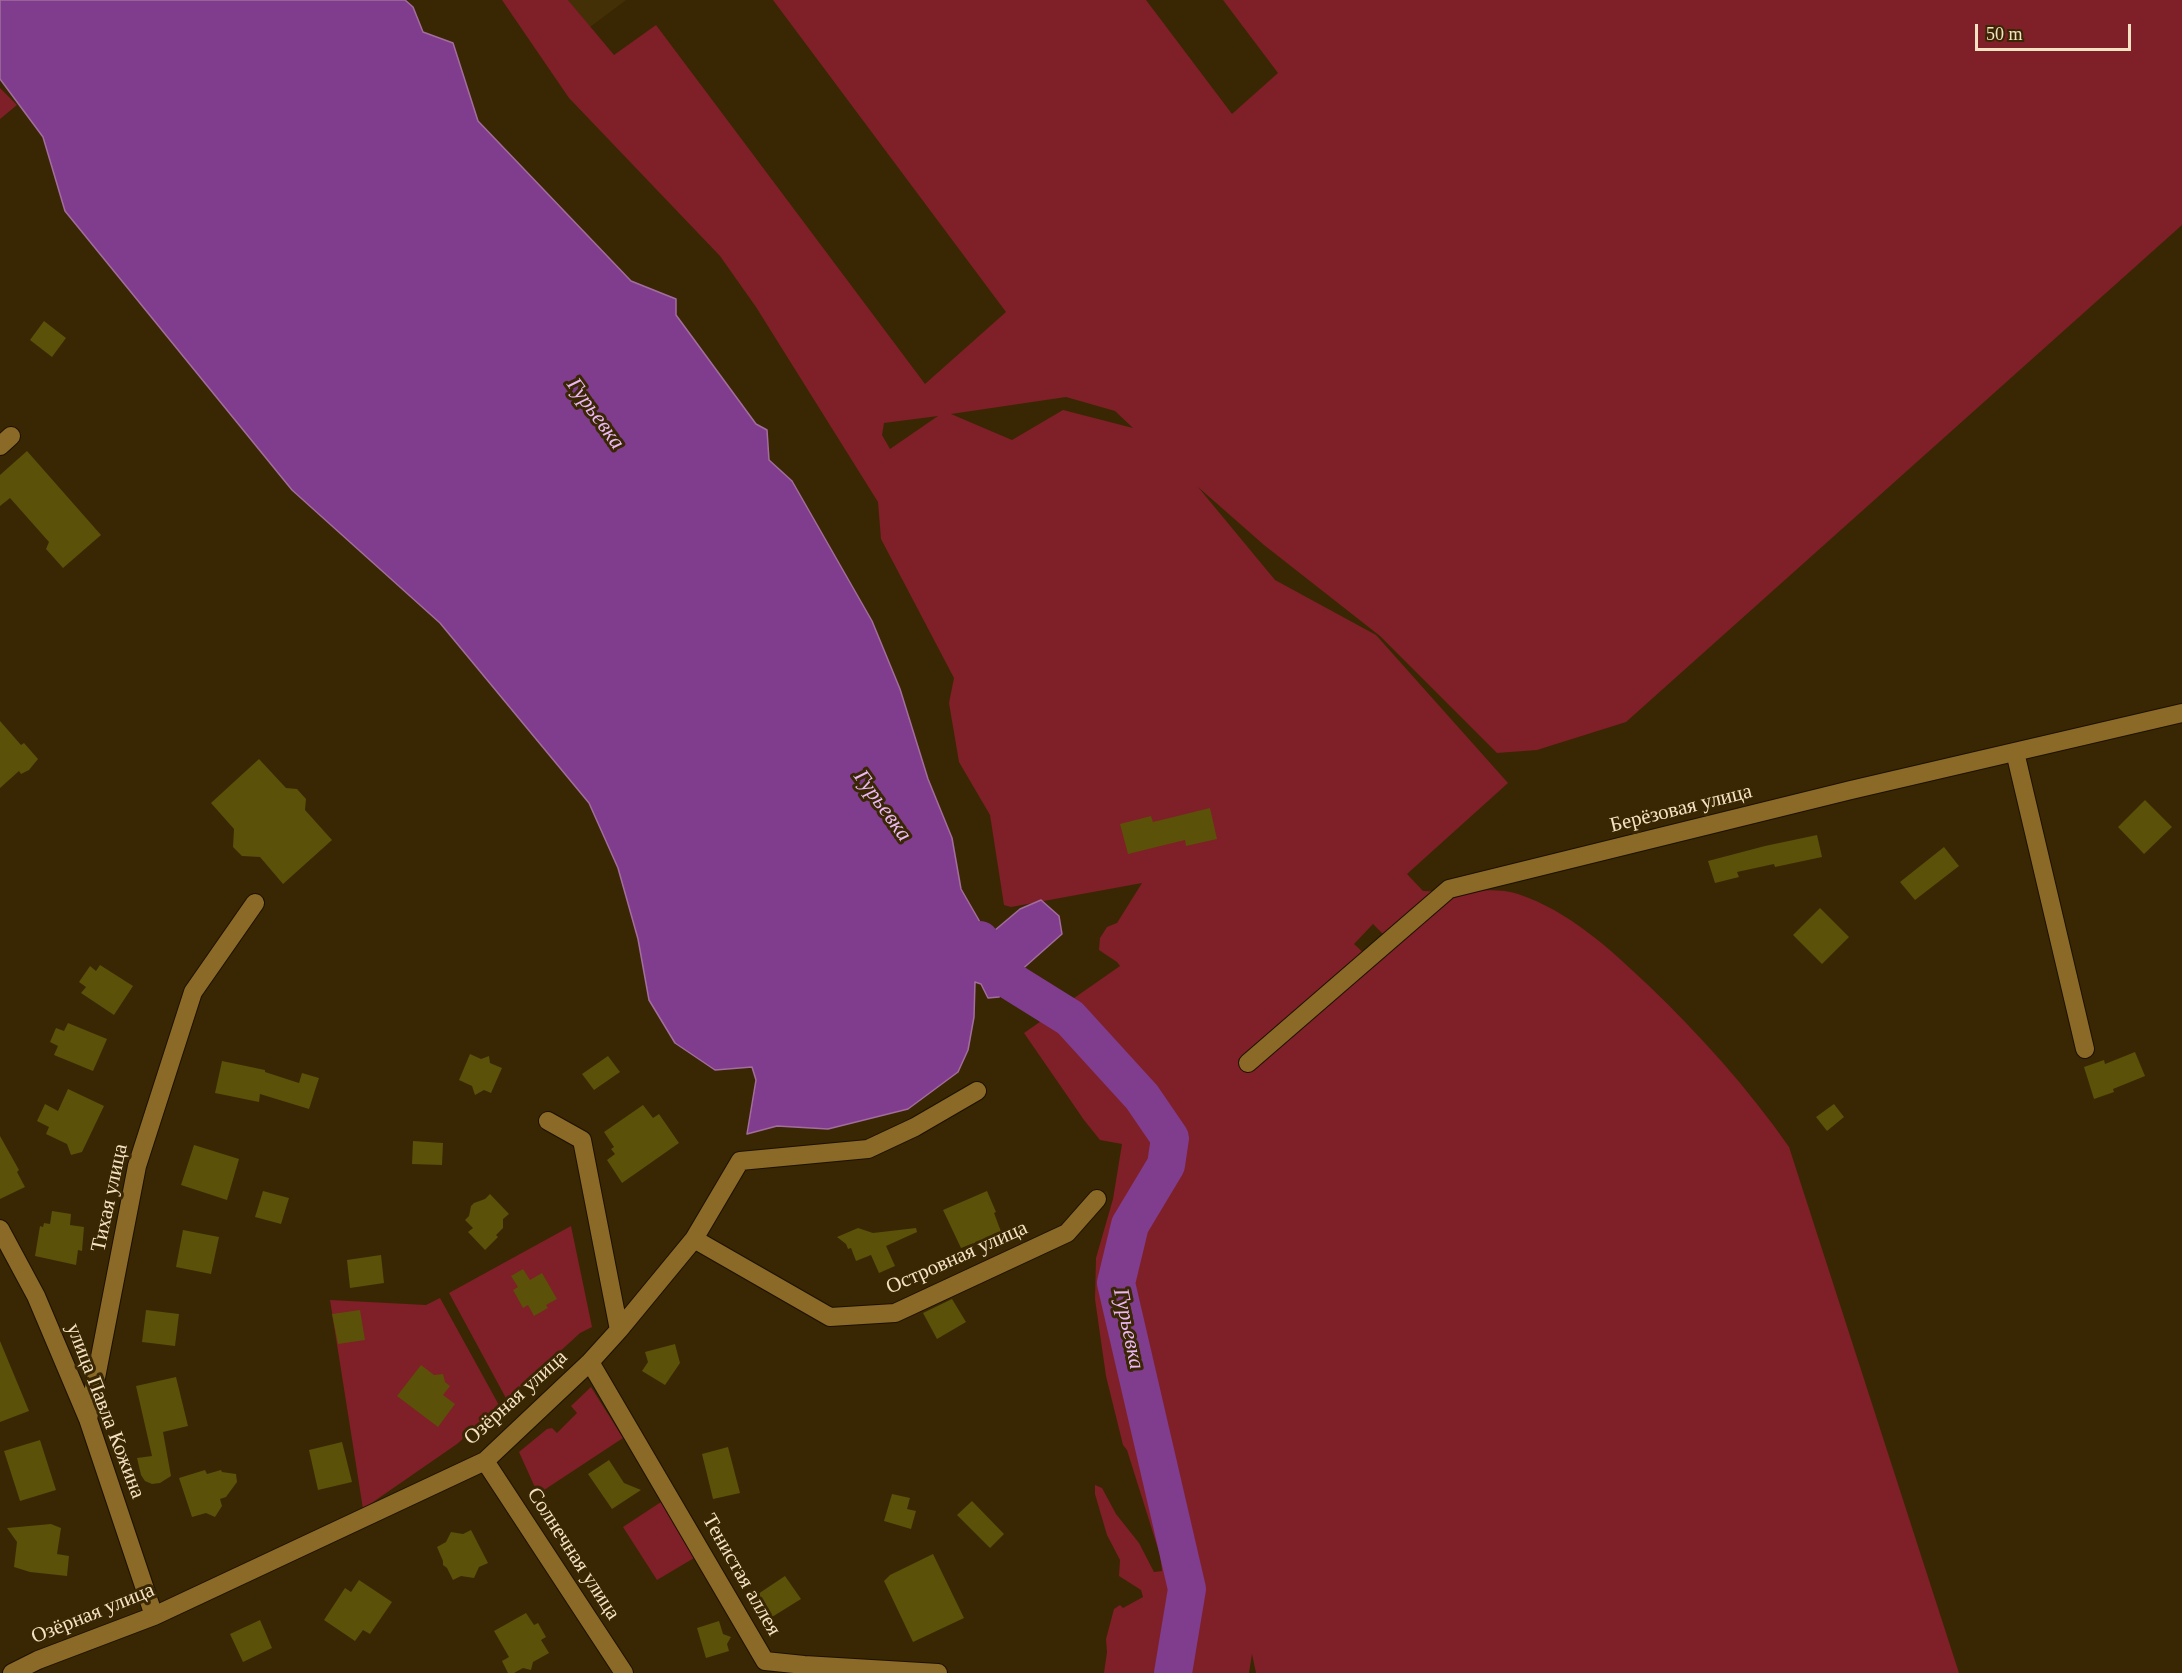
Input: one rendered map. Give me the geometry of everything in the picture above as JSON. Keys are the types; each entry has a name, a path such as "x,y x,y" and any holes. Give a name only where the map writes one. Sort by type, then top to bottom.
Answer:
{"street":[{"name":"Берёзовая улица","path":"1248,1062 1449,889 2182,713"},
{"path":"2015,752 2085,1049"},
{"name":"Тихая улица","path":"88,1419 137,1166 193,992 255,903"},
{"name":"Озёрная улица","path":"12,1673 41,1666 154,1616 485,1461 590,1362 619,1330 694,1239 740,1161 867,1149 915,1127 977,1091"},
{"path":"548,1121 582,1140 619,1330"},
{"name":"Островная улица","path":"694,1239 830,1317 896,1313 1067,1233 1097,1199"},
{"name":"улица Павла Кожина","path":"0,1229 36,1296 88,1419 154,1616"},
{"name":"Тенистая аллея","path":"590,1362 765,1661 938,1673"},
{"name":"Солнечная улица","path":"485,1461 624,1673"}],"shaded area":[{"path":"502,0 568,0 614,55 656,25 925,384 1006,312 773,0 1146,0 1232,114 1278,73 1223,0 2182,0 2182,225 1626,722 1537,750 1497,753 1380,636 1264,545 1198,487 1275,580 1376,635 1508,783 1407,874 1423,891 1493,890 1518,894 1554,910 1588,932 1648,985 1704,1042 1757,1103 1789,1147 1959,1673 1256,1673 1252,1654 1249,1673 1104,1673 1106,1639 1114,1609 1120,1605 1123,1608 1143,1597 1141,1590 1119,1576 1120,1560 1107,1535 1095,1494 1095,1485 1102,1488 1116,1514 1139,1543 1154,1572 1162,1571 1160,1555 1127,1450 1123,1445 1106,1376 1095,1299 1096,1258 1113,1199 1122,1144 1100,1140 1024,1033 1120,966 1099,950 1100,938 1107,927 1117,923 1142,883 1011,907 1004,905 990,815 959,762 949,703 954,678 881,539 878,502 756,307 720,256 569,98","holes":["1066,397 1115,411 1133,428 1063,410 1012,440 951,414","938,416 890,449 882,435 884,423","1373,924 1387,938 1368,957 1354,944","1268,1033 1279,1044 1250,1051"]},
{"path":"568,0 626,0 590,27"},
{"path":"0,88 17,105 0,119"},
{"path":"571,1226 592,1327 580,1333 507,1400 449,1293"},
{"path":"440,1298 500,1407 457,1444 363,1509 330,1300 426,1305"},
{"path":"591,1387 623,1438 538,1494 519,1452 547,1429 552,1428 557,1433 577,1413 571,1406"},
{"path":"661,1502 694,1558 657,1580 623,1527"}],"water":[{"path":"0,0 405,0 413,7 423,32 453,43 478,121 631,281 676,299 676,315 756,424 767,430 769,460 792,481 872,621 900,689 928,779 952,838 961,889 988,936 1020,909 1041,900 1059,916 1062,934 1010,980 999,997 988,998 981,984 975,982 974,1017 968,1050 958,1072 908,1109 828,1129 777,1126 747,1134 756,1080 752,1067 715,1070 675,1043 649,1000 638,939 618,868 589,803 440,623 292,490 65,211 43,137 0,79"}],"building":[{"path":"44,321 66,338 52,357 30,340"},
{"path":"27,451 101,535 63,568 46,549 49,542 10,498 0,506 0,475"},
{"path":"0,721 21,745 24,743 38,759 29,770 21,774 19,771 0,788"},
{"path":"259,759 286,788 297,789 306,799 305,810 332,840 283,884 260,857 242,856 233,847 234,829 211,803"},
{"path":"2145,800 2172,827 2144,854 2118,827"},
{"path":"1210,808 1217,839 1186,846 1185,840 1128,854 1120,824 1151,816 1153,822"},
{"path":"1817,835 1822,857 1737,872 1739,877 1715,883 1708,861"},
{"path":"1944,847 1959,866 1915,900 1900,882"},
{"path":"1820,908 1849,937 1822,964 1793,935"},
{"path":"100,965 133,986 114,1015 81,993 86,987 79,982 90,966 96,971"},
{"path":"68,1023 107,1039 93,1071 54,1055 58,1046 50,1042 56,1028 64,1031"},
{"path":"2135,1052 2145,1076 2113,1089 2114,1092 2094,1099 2084,1067 2104,1060 2105,1064"},
{"path":"470,1054 481,1059 489,1056 490,1063 502,1068 491,1093 484,1090 475,1095 472,1086 459,1080"},
{"path":"608,1056 620,1072 594,1090 582,1074"},
{"path":"222,1061 265,1070 265,1072 299,1083 302,1073 319,1078 309,1109 260,1094 259,1102 215,1093"},
{"path":"68,1089 104,1106 82,1152 71,1155 67,1144 46,1134 49,1127 37,1121 45,1104 58,1111"},
{"path":"1834,1104 1844,1117 1827,1131 1816,1117"},
{"path":"643,1105 653,1118 659,1114 679,1143 622,1183 607,1160 615,1154 611,1149 614,1147 604,1132"},
{"path":"0,1136 19,1170 17,1172 25,1187 0,1199"},
{"path":"413,1141 443,1143 442,1165 412,1164"},
{"path":"194,1145 239,1159 227,1200 181,1185"},
{"path":"263,1191 289,1198 281,1224 255,1217"},
{"path":"987,1191 1003,1237 996,1244 980,1241 961,1248 943,1210"},
{"path":"490,1194 509,1214 503,1219 503,1228 496,1235 498,1237 485,1250 468,1232 473,1228 465,1220 469,1216 471,1206"},
{"path":"52,1211 71,1214 70,1225 84,1227 82,1251 78,1250 76,1265 35,1256 40,1226 43,1227 44,1223 50,1224"},
{"path":"858,1228 873,1233 916,1228 917,1232 886,1246 895,1266 879,1273 871,1255 856,1261 851,1248 848,1249 846,1244 837,1237"},
{"path":"183,1230 219,1237 211,1274 176,1267"},
{"path":"381,1255 384,1283 350,1288 347,1260"},
{"path":"523,1269 530,1280 542,1273 557,1299 546,1305 548,1308 534,1316 528,1305 523,1308 513,1290 518,1287 511,1276"},
{"path":"952,1299 966,1322 937,1339 923,1313"},
{"path":"146,1310 179,1314 175,1346 142,1342"},
{"path":"360,1310 365,1340 338,1344 332,1314"},
{"path":"0,1341 29,1411 0,1422"},
{"path":"675,1344 680,1363 665,1385 642,1371 648,1362 645,1352"},
{"path":"421,1365 434,1375 443,1374 445,1382 450,1386 443,1395 455,1404 438,1427 397,1396"},
{"path":"176,1377 188,1426 163,1432 171,1476 160,1483 152,1484 145,1481 141,1475 137,1458 152,1456 136,1386"},
{"path":"40,1440 56,1490 20,1501 4,1451"},
{"path":"342,1442 352,1482 318,1490 309,1450"},
{"path":"728,1447 740,1493 713,1499 702,1454"},
{"path":"609,1460 624,1483 641,1490 612,1509 588,1474"},
{"path":"205,1470 207,1474 221,1470 236,1474 237,1482 226,1497 220,1499 222,1506 215,1517 206,1513 192,1517 179,1478"},
{"path":"892,1494 910,1498 907,1509 916,1511 911,1529 884,1521"},
{"path":"972,1501 1004,1534 990,1548 957,1515"},
{"path":"51,1524 61,1528 57,1554 69,1556 67,1576 30,1572 14,1567 17,1542 7,1528"},
{"path":"471,1530 488,1563 479,1567 474,1578 461,1576 453,1580 443,1565 437,1547 446,1542 451,1532 463,1534"},
{"path":"933,1554 964,1618 913,1642 884,1581 890,1575"},
{"path":"785,1576 801,1599 772,1617 758,1594"},
{"path":"359,1580 392,1602 370,1634 363,1630 355,1641 324,1620 345,1588 351,1592"},
{"path":"526,1613 534,1625 538,1623 546,1637 541,1640 549,1653 533,1662 531,1670 523,1668 514,1673 508,1673 502,1661 509,1657 494,1631"},
{"path":"260,1620 272,1648 243,1662 230,1634"},
{"path":"719,1621 723,1634 731,1637 727,1644 729,1651 706,1658 697,1628"}],"waterway":[{"name":"Гурьевка","path":"980,940 1009,980 1070,1018 1142,1097 1170,1138 1166,1165 1130,1225 1116,1283 1187,1589 1173,1673"}]}
